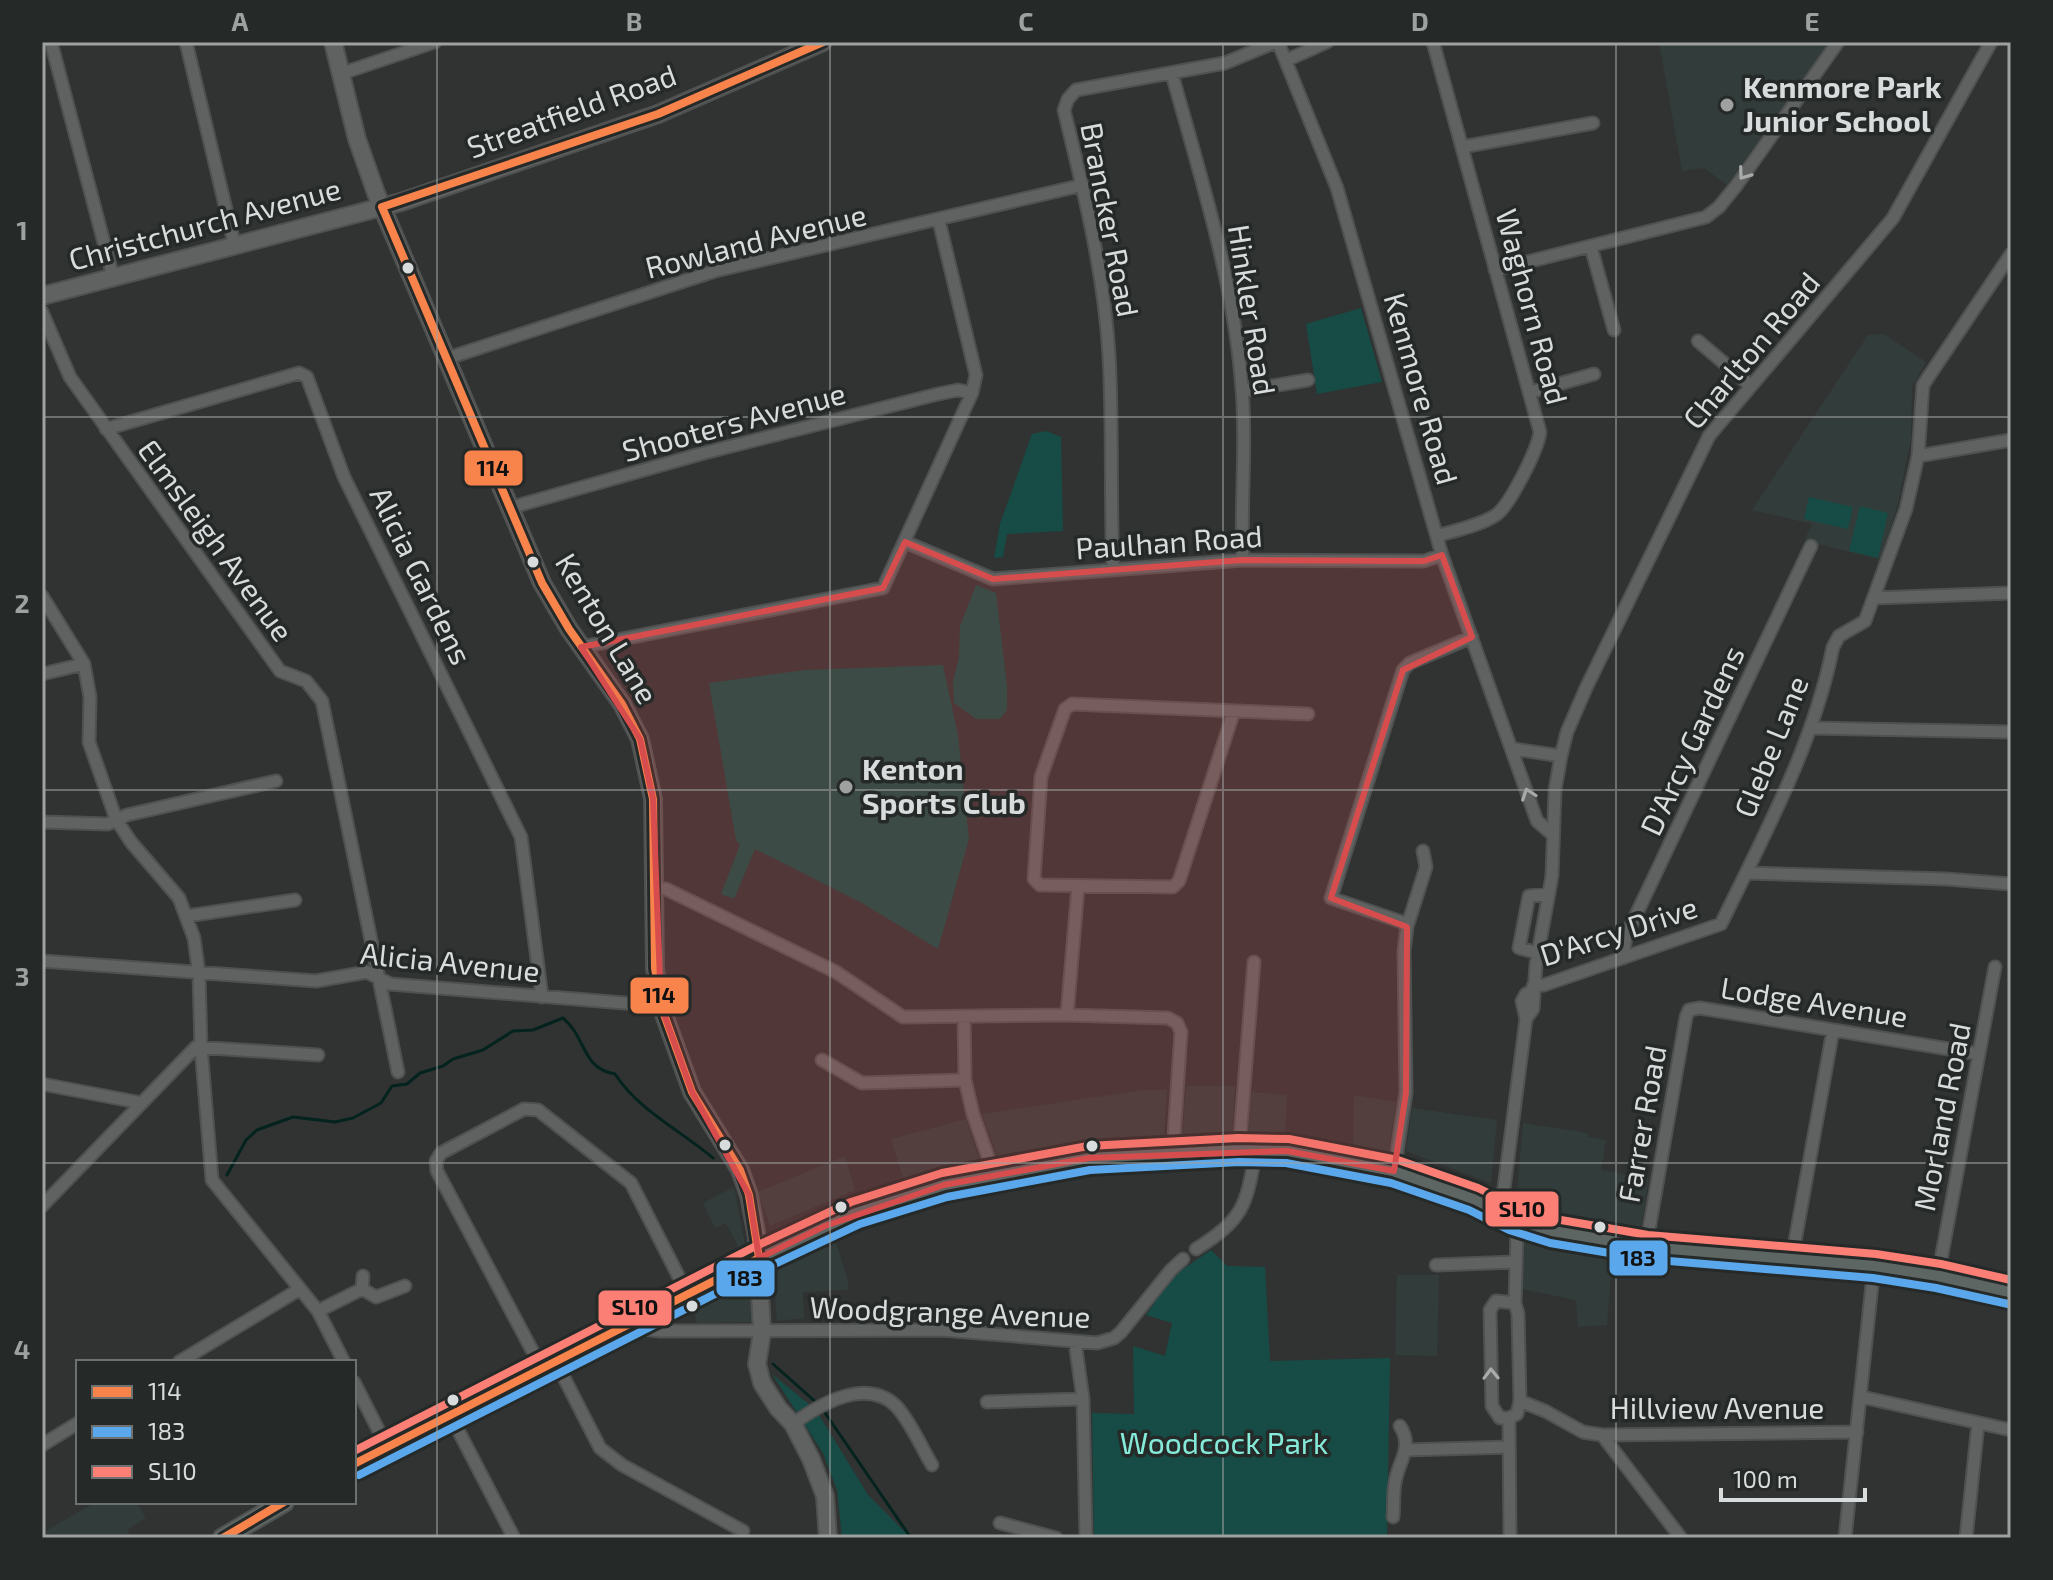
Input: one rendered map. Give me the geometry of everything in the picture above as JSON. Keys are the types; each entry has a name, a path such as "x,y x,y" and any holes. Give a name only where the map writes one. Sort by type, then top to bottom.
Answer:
{"main road":[{"path":"356,1463 825,1226 944,1185 1089,1158 1247,1150 1321,1156 1394,1171 1552,1231 1646,1247 1874,1266 2011,1292"},
{"path":"223,1538 281,1504"}],"street":[{"path":"51,42 113,277"},
{"path":"186,42 235,247"},
{"name":"Kenton Lane","path":"333,42 357,139 382,207 542,583 581,647 622,704 640,739 653,799 655,968 661,1006 692,1092 740,1170 749,1195 759,1258 762,1332 757,1364 762,1383 793,1424 811,1459 825,1496 828,1538"},
{"path":"340,74 435,42"},
{"name":"Streatfield Road","path":"382,207 658,114 823,42"},
{"name":"Kenmore Road","path":"1277,42 1287,60 1337,188 1442,555 1514,749 1537,821 1552,834"},
{"name":"Brancker Road","path":"1113,568 1109,358 1098,258 1064,110 1076,90 1225,63 1277,42"},
{"path":"1287,60 1327,42"},
{"name":"Waghorn Road","path":"1433,42 1540,432 1538,447 1500,513 1481,523 1437,536"},
{"path":"1495,270 1706,217 1719,207 1838,42"},
{"name":"Charlton Road","path":"1510,1538 1509,1447 1513,1416 1520,1401 1518,1314 1515,1303 1517,1232 1503,1196 1526,1019 1533,1009 1532,988 1549,894 1552,834 1561,756 1567,732 1709,436 1893,218 1991,42"},
{"name":"Hinkler Road","path":"1172,74 1214,219 1229,286 1243,391 1243,560"},
{"path":"1462,147 1593,123"},
{"name":"Rowland Avenue","path":"445,359 715,271 1083,185"},
{"name":"Christchurch Avenue","path":"42,296 382,207"},
{"path":"581,647 883,588 972,393 976,375 939,221"},
{"path":"1591,247 1614,330"},
{"name":"Glebe Lane","path":"1721,924 1812,728 1833,647 1839,636 1865,621 1874,598 1906,509 1918,456 1923,385 2011,254"},
{"name":"Elmsleigh Avenue","path":"42,312 70,377 280,671 306,681 322,701 398,1072"},
{"path":"1698,341 1751,386"},
{"name":"Alicia Gardens","path":"106,429 299,373 307,377 344,477 521,837 542,997"},
{"path":"1531,392 1594,374"},
{"path":"1243,391 1308,380"},
{"name":"Shooters Avenue","path":"509,508 704,453 938,394 958,390 972,393"},
{"path":"1918,456 2011,440"},
{"name":"Paulhan Road","path":"905,542 993,579 1243,560 1424,561 1442,555"},
{"name":"D'Arcy Gardens","path":"1623,958 1626,936 1811,546"},
{"path":"1874,598 2011,593"},
{"path":"42,596 84,664 90,697 89,742 116,819 131,842 179,898 194,938 212,1180 318,1311 343,1360"},
{"path":"1407,927 1402,922 1331,898 1403,670 1410,663 1472,637"},
{"path":"42,674 84,664"},
{"path":"1234,711 1179,881 1173,887 1040,885 1034,879 1041,777 1065,709 1072,704 1308,714"},
{"path":"1812,728 2011,732"},
{"path":"1514,749 1561,756"},
{"path":"42,822 108,824 116,819 276,781"},
{"path":"1394,1171 1406,1093 1404,951 1407,927 1426,867 1423,851"},
{"path":"1746,873 2011,884"},
{"path":"1067,1015 1078,887"},
{"path":"655,888 666,889 836,972 903,1017 1067,1015 1168,1018 1177,1023 1181,1032 1173,1152"},
{"path":"1538,953 1519,948 1529,896 1549,894"},
{"path":"187,916 295,900"},
{"name":"D'Arcy Drive","path":"1532,988 1721,924"},
{"name":"Alicia Avenue","path":"42,961 316,981 367,972 390,984 661,1006"},
{"path":"1196,1249 1222,1233 1244,1205 1254,962"},
{"name":"Morland Road","path":"1938,1276 1995,967"},
{"name":"Lodge Avenue","path":"1689,1010 1700,1008 1979,1054"},
{"name":"Farrer Road","path":"1646,1247 1689,1010"},
{"path":"964,1017 965,1080 994,1174"},
{"path":"1792,1258 1833,1030"},
{"path":"42,1206 196,1047 318,1055"},
{"path":"822,1060 862,1083 965,1080"},
{"path":"42,1084 142,1103"},
{"path":"688,1295 631,1183 538,1110 524,1109 441,1153 436,1161 437,1171 600,1448 622,1465 743,1531"},
{"name":"Woodgrange Avenue","path":"633,1322 643,1329 660,1331 943,1330 1102,1342 1114,1338 1183,1259"},
{"path":"1436,1265 1515,1262"},
{"path":"1845,1538 1874,1266"},
{"path":"362,1289 363,1276"},
{"path":"362,1289 376,1297 405,1286"},
{"path":"182,1360 300,1289"},
{"path":"318,1311 362,1289"},
{"path":"1515,1303 1496,1301 1490,1310 1492,1406 1500,1418 1534,1408"},
{"path":"1075,1342 1083,1399 1086,1538"},
{"path":"356,1386 387,1447"},
{"path":"793,1424 855,1393 871,1394 886,1399 900,1412 932,1465"},
{"path":"1862,1397 2011,1430"},
{"path":"987,1402 1083,1399"},
{"name":"Hillview Avenue","path":"1520,1401 1583,1432 1602,1435 1857,1432"},
{"path":"447,1416 457,1428 514,1538"},
{"path":"42,1445 76,1424"},
{"path":"1966,1538 1978,1424"},
{"path":"1393,1517 1394,1485 1407,1450 1405,1434 1400,1426"},
{"path":"1602,1435 1681,1538"},
{"path":"1407,1450 1509,1447"},
{"path":"1000,1523 1056,1538"}],"highlighted area":[{"path":"905,542 993,579 1243,560 1424,561 1442,555 1472,637 1403,670 1331,898 1407,927 1406,1093 1394,1171 1287,1151 1089,1158 944,1185 825,1226 759,1258 749,1195 692,1092 661,1006 653,799 640,739 581,647 883,588"}],"shaded area":[{"name":"Kenmore Park Junior School","path":"1659,42 1830,42 1727,185 1704,168 1682,171"},
{"path":"1884,334 1926,362 1912,387 1911,439 1898,504 1880,559 1817,544 1805,539 1812,524 1752,510 1868,335"},
{"path":"1186,1086 1235,1086 1232,1136 1182,1136"},
{"path":"1144,1090 1167,1090 1164,1137 1107,1142 998,1159 982,1114"},
{"path":"1252,1092 1287,1095 1285,1137 1247,1137"},
{"path":"1354,1095 1396,1102 1388,1155 1353,1148"},
{"path":"1412,1108 1497,1120 1491,1183 1406,1151"},
{"path":"966,1119 980,1162 904,1181 891,1139"},
{"path":"1523,1123 1588,1133 1588,1137 1606,1140 1601,1170 1649,1178 1640,1233 1574,1221 1516,1204"},
{"path":"845,1156 855,1190 770,1226 758,1192"},
{"path":"734,1187 746,1250 741,1252 726,1223 715,1228 703,1203"},
{"path":"834,1236 848,1290 803,1292 804,1318 777,1321 773,1265"},
{"path":"1523,1241 1612,1261 1607,1325 1578,1327 1576,1300 1521,1289"},
{"path":"1397,1275 1439,1275 1437,1356 1395,1355"},
{"path":"750,1277 754,1322 697,1323 693,1306"},
{"path":"93,1504 137,1504 146,1518 128,1529 130,1538 42,1538 42,1533"}],"green space":[{"path":"1361,308 1382,382 1317,394 1306,324"},
{"path":"1046,431 1061,437 1063,531 1007,534 1003,557 994,558 1000,524 1032,434"},
{"path":"1809,497 1853,507 1848,529 1804,519"},
{"path":"1860,506 1888,513 1878,558 1849,551"},
{"path":"976,585 996,593 1007,686 1007,710 1000,719 976,719 954,703 953,682 959,657 960,626"},
{"name":"Kenton Sports Club","path":"943,665 958,735 969,839 938,949 862,903 755,849 734,899 721,894 740,845 736,840 709,683 805,670"},
{"name":"Woodcock Park","path":"1211,1250 1227,1266 1265,1267 1270,1361 1390,1358 1387,1538 1094,1538 1092,1413 1134,1414 1133,1346 1165,1356 1172,1323 1146,1315 1173,1276"},
{"path":"772,1374 816,1410 868,1495 911,1538 842,1538 837,1490 823,1453"}],"waterway":[{"path":"227,1175 246,1140 257,1130 293,1117 335,1122 353,1118 381,1103 392,1086 407,1084 420,1073 483,1050 513,1031 533,1030 563,1018 596,1066 615,1074 636,1099 713,1158"},
{"path":"773,1364 818,1404"},
{"path":"823,1410 911,1538"}],"transit line":[{"name":"114","path":"382,207 658,114 823,42"},
{"name":"114","path":"382,207 542,583 569,629 622,704 640,739 653,799 655,968 661,1006 692,1092 740,1170 749,1195 759,1258"},
{"name":"SL10","path":"356,1450 754,1247 851,1202 942,1173 1088,1146 1238,1138 1289,1139 1398,1160 1555,1219 1648,1235 1876,1254 1941,1264 2011,1280"},
{"name":"183","path":"359,1475 764,1269 860,1224 947,1197 1090,1170 1239,1162 1286,1163 1391,1183 1550,1243 1645,1259 1873,1278 2008,1304"},
{"name":"114","path":"356,1463 759,1258"},
{"name":"114","path":"223,1538 281,1504"}],"place":[{"name":"Kenmore Park Junior School","path":"1727,105"},
{"name":"Kenton Sports Club","path":"846,787"}]}
